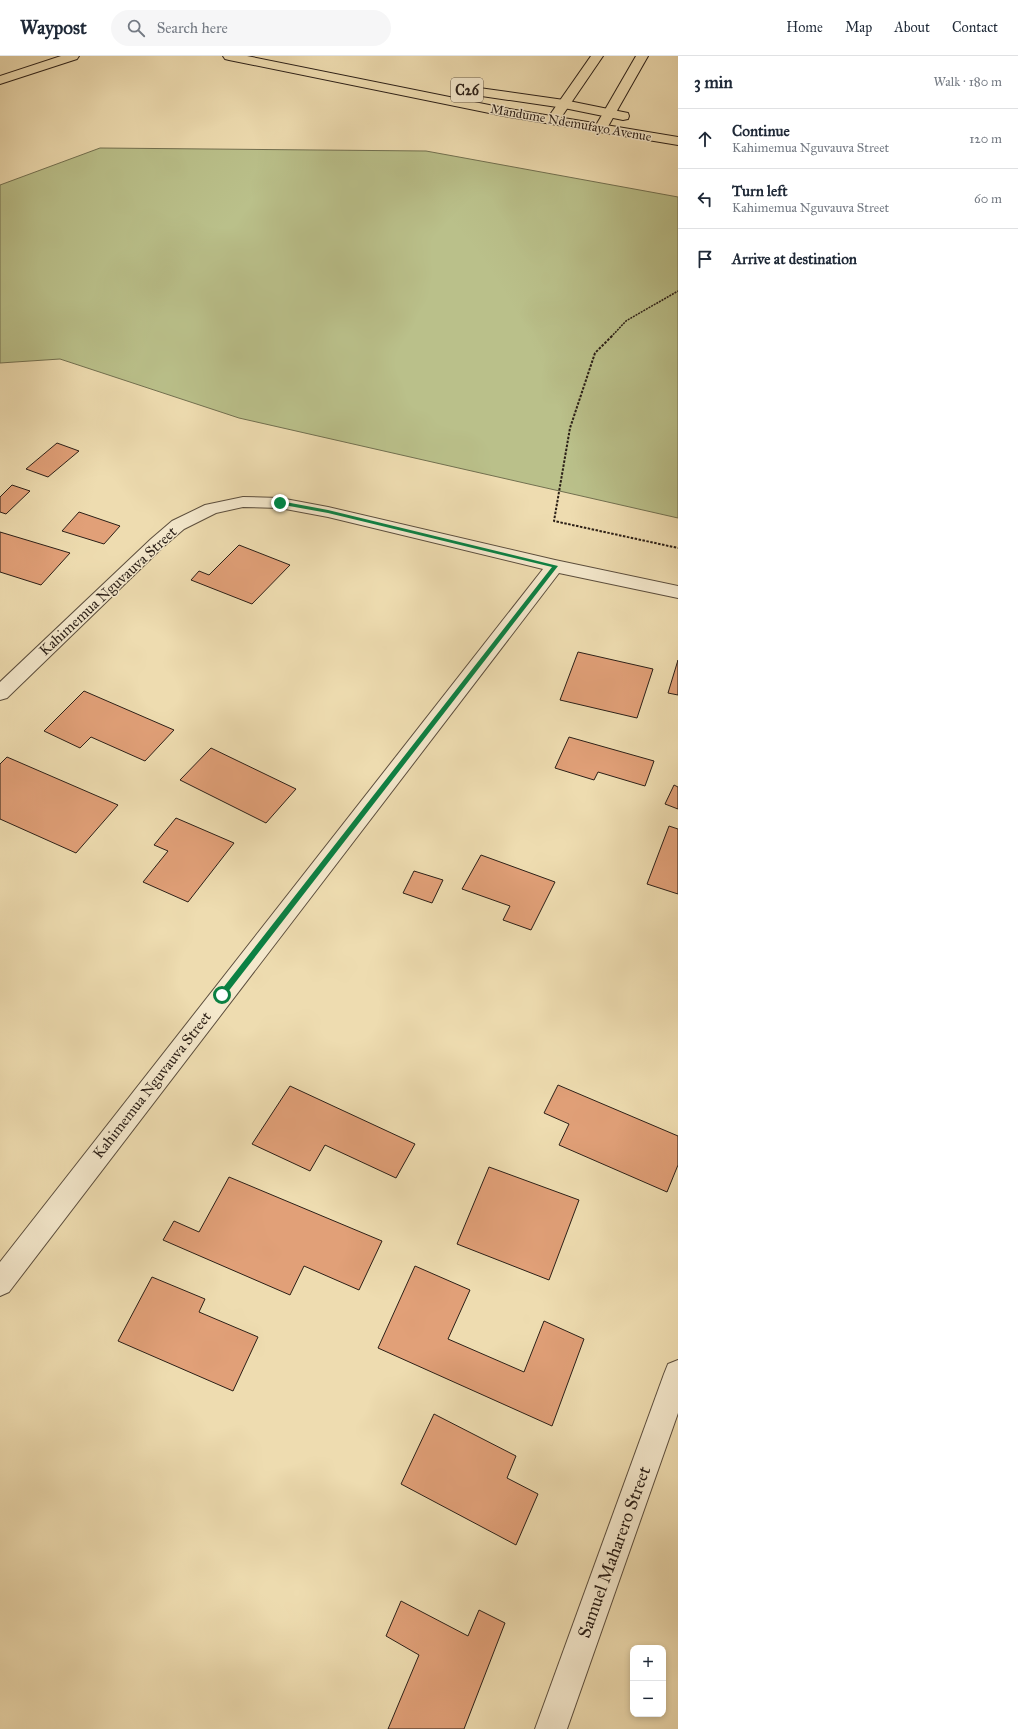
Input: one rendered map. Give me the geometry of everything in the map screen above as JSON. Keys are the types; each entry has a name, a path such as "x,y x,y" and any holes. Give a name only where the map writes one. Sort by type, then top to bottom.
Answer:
{"main road":[{"path":"0,80 73,56"},
{"name":"Mandume Ndemufayo Avenue","path":"229,56 504,112 678,141"},
{"path":"255,56 420,82"},
{"path":"553,119 597,56"},
{"path":"601,127 642,56"},
{"name":"Mandume Ndemufayo Avenue","path":"459,89 564,104 632,117"}],"street":[{"name":"Kahimemua Nguvauva Street","path":"0,694 157,543 178,526 211,509 243,502 280,503 328,512 555,566 678,592"},
{"name":"Kahimemua Nguvauva Street","path":"0,1283 555,566"},
{"name":"Samuel Maharero Street","path":"551,1729 678,1374"}],"path":[{"path":"678,292 626,320 594,354 570,428 554,521 678,548"}],"green space":[{"path":"100,148 426,151 678,197 678,518 239,418 60,359 0,363 0,185"}],"building":[{"path":"57,443 79,451 48,477 26,469"},
{"path":"12,485 30,491 6,514 0,512 0,497"},
{"path":"79,512 120,526 104,544 62,531"},
{"path":"0,532 70,553 41,585 0,572"},
{"path":"239,545 290,565 252,604 191,580 199,571 209,575"},
{"path":"578,652 653,669 637,718 560,700"},
{"path":"678,660 678,695 668,693"},
{"path":"84,691 174,730 145,761 91,737 80,748 44,731"},
{"path":"569,737 654,761 645,786 598,772 594,780 555,768"},
{"path":"211,748 296,789 266,823 180,780"},
{"path":"7,757 118,805 76,853 0,819 0,764"},
{"path":"674,785 678,787 678,809 665,804"},
{"path":"176,818 234,843 188,902 143,882 168,851 154,845"},
{"path":"669,826 678,829 678,894 647,884"},
{"path":"481,855 555,882 531,930 503,920 510,906 462,889"},
{"path":"414,871 443,880 432,903 403,893"},
{"path":"558,1085 678,1136 678,1165 667,1192 559,1145 569,1124 544,1113"},
{"path":"290,1086 415,1144 396,1178 325,1145 310,1171 252,1144"},
{"path":"489,1167 579,1200 549,1280 457,1244"},
{"path":"229,1177 382,1241 359,1290 304,1266 290,1295 163,1240 174,1221 199,1232"},
{"path":"415,1266 470,1290 448,1339 524,1372 544,1321 584,1339 552,1426 378,1348"},
{"path":"152,1277 205,1299 199,1312 258,1337 233,1391 118,1341"},
{"path":"434,1414 516,1456 507,1478 538,1494 516,1545 401,1484"},
{"path":"401,1601 468,1636 479,1610 505,1623 464,1729 388,1729 419,1655 386,1636"}],"route":[{"path":"222,995 555,566 328,512 280,503"}]}
